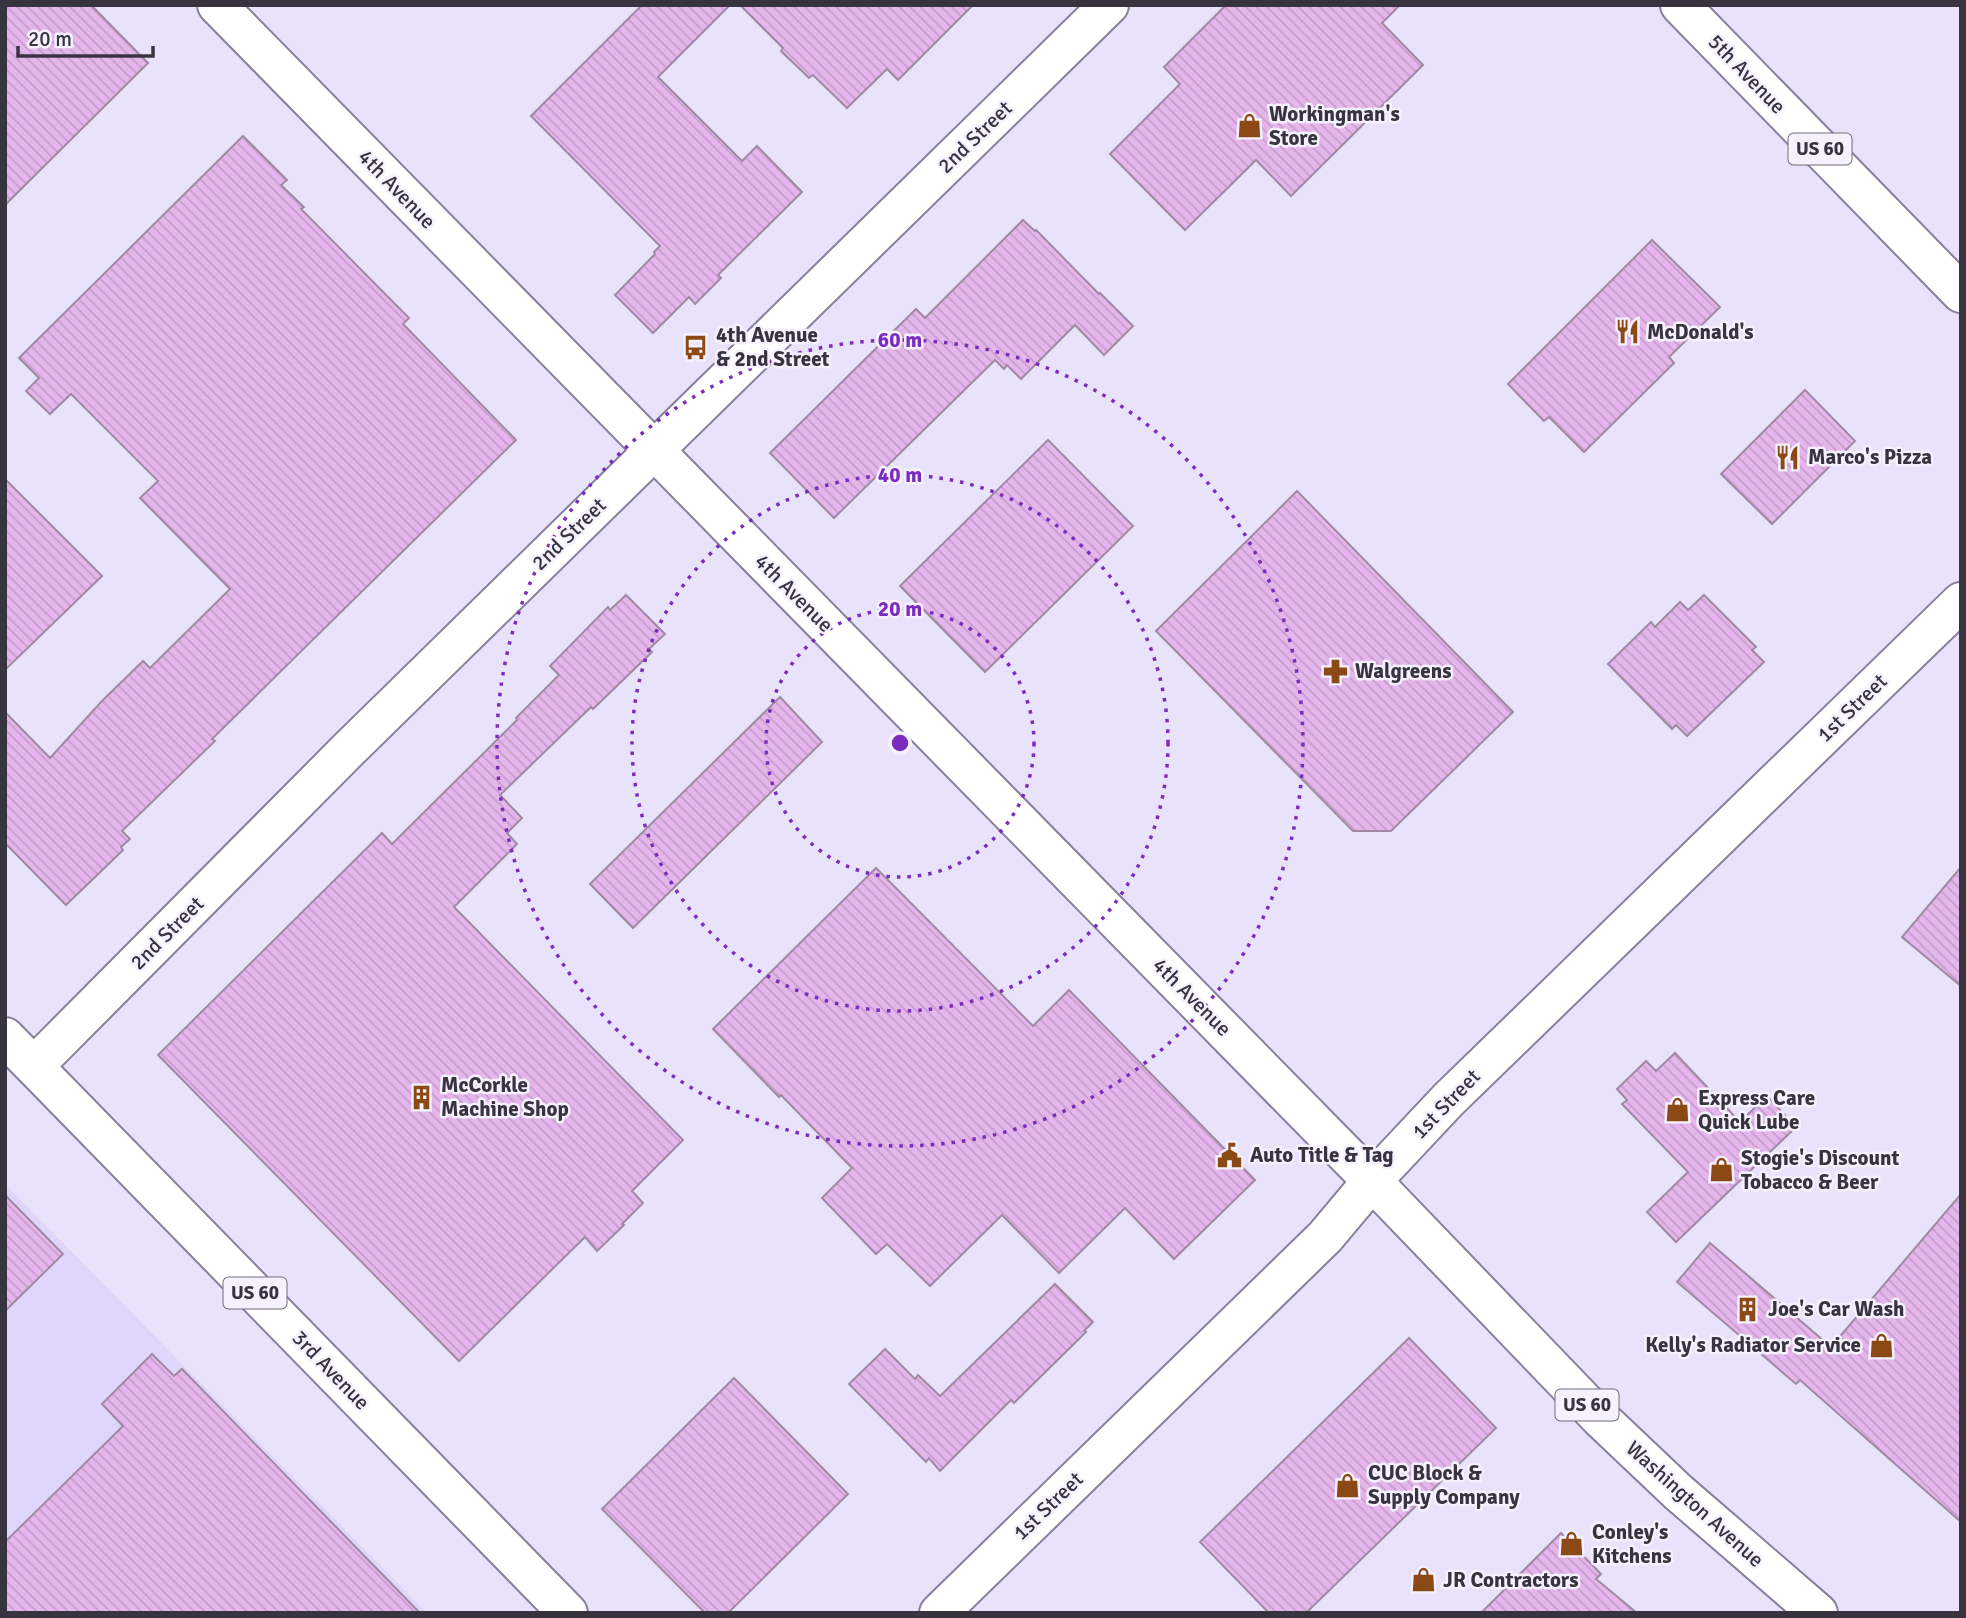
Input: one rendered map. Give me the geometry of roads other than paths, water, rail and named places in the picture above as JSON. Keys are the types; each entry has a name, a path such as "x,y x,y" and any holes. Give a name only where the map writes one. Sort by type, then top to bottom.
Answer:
{"main road":[{"name":"4th Avenue","path":"216,5 1372,1181"},
{"name":"2nd Street","path":"34,1066 349,749 1109,5"},
{"name":"5th Avenue","path":"1679,5 1961,293"},
{"name":"1st Street","path":"939,1613 1324,1238 1372,1181 1448,1100 1961,602"},
{"name":"3rd Avenue","path":"5,1037 568,1613"},
{"name":"Washington Avenue","path":"1372,1181 1601,1419 1678,1492 1818,1613"}],"place":[{"name":"Workingman's Store","path":"1249,126"},
{"name":"McDonald's","path":"1627,332"},
{"name":"4th Avenue & 2nd Street","path":"696,347"},
{"name":"Marco's Pizza","path":"1788,457"},
{"name":"Walgreens","path":"1335,671"},
{"name":"McCorkle Machine Shop","path":"421,1097"},
{"name":"Express Care Quick Lube","path":"1678,1110"},
{"name":"Auto Title & Tag","path":"1230,1155"},
{"name":"Stogie's Discount Tobacco & Beer","path":"1721,1170"},
{"name":"Joe's Car Wash","path":"1748,1309"},
{"name":"Kelly's Radiator Service","path":"1881,1345"},
{"name":"CUC Block & Supply Company","path":"1348,1485"},
{"name":"Conley's Kitchens","path":"1572,1544"},
{"name":"JR Contractors","path":"1423,1580"}]}
